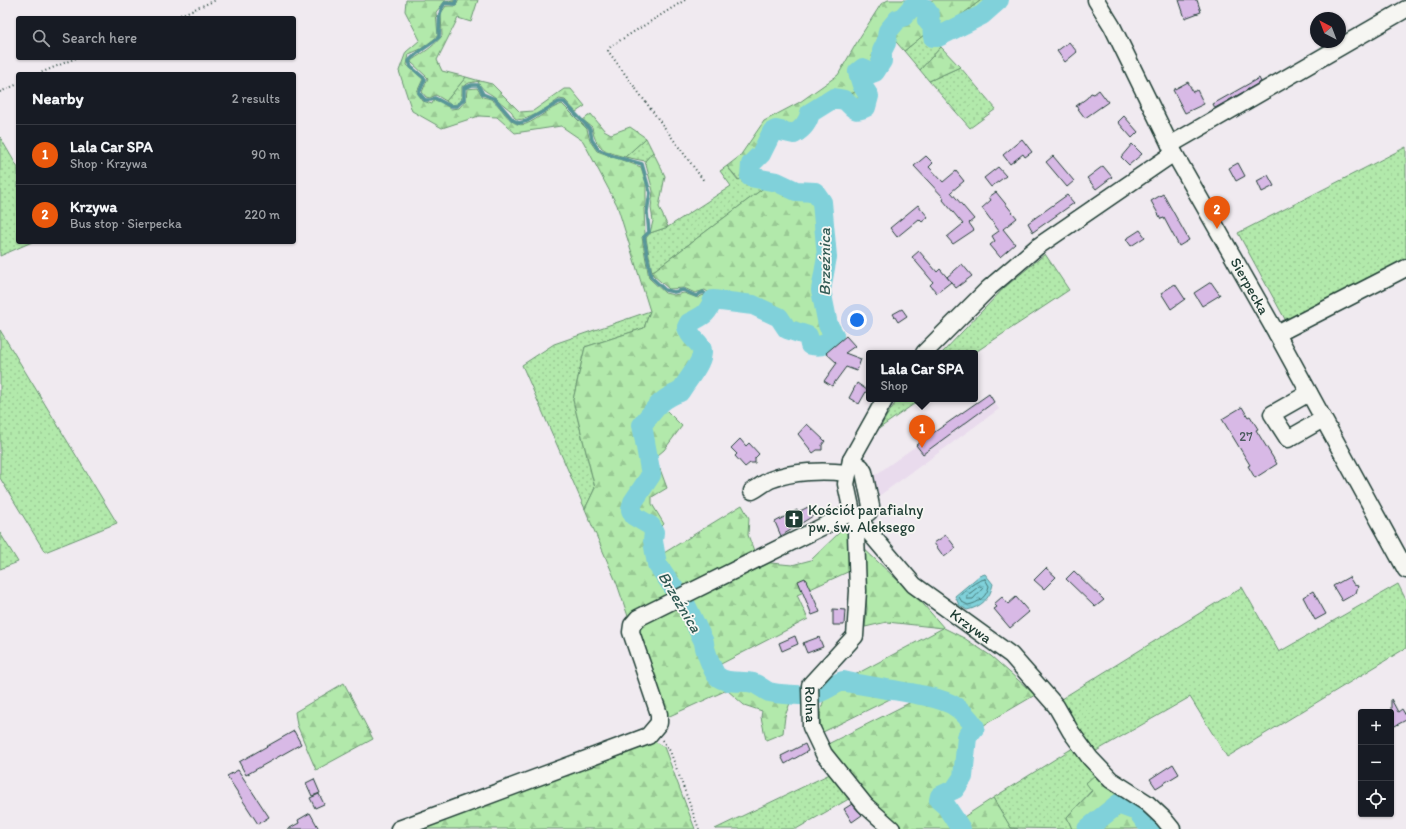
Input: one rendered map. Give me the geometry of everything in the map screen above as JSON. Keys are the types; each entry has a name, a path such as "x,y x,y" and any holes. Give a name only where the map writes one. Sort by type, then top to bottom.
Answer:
{"street":[{"name":"Sierpecka","path":"1096,0 1112,26 1172,149 1277,334 1406,570"},
{"path":"927,350 989,288 1037,247 1172,149 1406,9"},
{"path":"1277,334 1406,268"},
{"path":"1309,393 1272,414 1288,439 1323,419"},
{"path":"849,466 883,402"},
{"path":"399,829 648,736 654,731 659,723 659,714 631,632 632,625 638,618 679,597 855,516 869,512 872,506 864,472 861,467 849,466 835,472 783,476 770,481 752,492"},
{"name":"Rolna","path":"855,516 858,591 855,636 833,662 819,675 810,694 811,727 824,754 865,805 892,829"},
{"name":"Krzywa","path":"855,516 914,585 1011,655 1056,706 1071,732 1090,758 1111,780 1147,803 1172,829"}],"path":[{"path":"177,16 216,0"},
{"path":"685,0 611,46 608,51 704,181"},
{"path":"43,72 71,60"},
{"path":"0,92 16,85"},
{"path":"654,731 670,751 699,829"}],"shaded area":[{"path":"989,394 999,409 876,498 871,478"}],"green space":[{"path":"406,0 454,0 454,2 445,1 436,12 438,36 421,49 409,54 407,65 423,79 417,92 423,101 432,104 434,100 441,102 451,109 459,108 466,100 467,89 477,88 483,97 491,99 511,120 520,125 531,122 562,104 587,129 590,141 597,151 641,167 646,183 646,206 644,208 645,234 642,237 649,278 665,293 674,295 684,293 698,298 703,295 708,299 701,314 684,324 687,338 696,343 700,349 694,366 679,391 659,394 659,399 638,424 646,452 649,475 626,506 625,516 649,528 653,533 652,560 688,616 703,647 712,677 727,685 729,683 739,686 752,687 766,695 777,695 792,698 785,716 783,733 766,740 761,717 762,711 744,705 727,690 663,719 617,584 585,509 595,488 573,400 585,347 644,328 650,311 617,205 583,141 561,126 515,133 497,117 479,116 442,128 412,111 399,71 406,52 420,40 405,11"},
{"path":"458,0 478,0 471,22 458,18 437,60 442,71 466,77 446,101 436,95 430,98 426,97 422,92 428,78 411,62 431,47 442,36 441,13 446,6 456,6"},
{"path":"888,0 981,0 935,35 934,26 929,19 931,14 927,7 913,3 894,22 885,34 880,50 880,60 871,72 863,66 857,68 856,73 860,88 845,99 834,96 814,106 809,111 801,126 795,130 772,129 757,155 749,163 746,175 739,180 727,166 740,156 764,121 800,102 838,75 881,4"},
{"path":"981,0 994,0 978,14 935,35"},
{"path":"913,9 924,10 927,15 924,19 930,30 904,51 890,35 892,28 907,17"},
{"path":"930,30 930,38 935,40 941,47 920,70 904,51"},
{"path":"941,47 960,67 929,81 920,70"},
{"path":"960,67 996,109 970,128 929,81"},
{"path":"466,77 480,81 469,83 462,87 462,98 457,104 451,105 446,101"},
{"path":"480,81 492,84 520,112 533,111 564,89 571,89 585,106 576,112 565,100 559,99 531,117 519,119 515,118 510,110 495,97 485,91 478,82"},
{"path":"860,88 867,97 864,106 860,108 853,107 845,99"},
{"path":"591,114 604,130 611,134 630,127 646,138 625,157 607,151 598,144 593,134 592,127 583,120"},
{"path":"0,137 16,165 16,244 27,244 0,256"},
{"path":"646,138 653,152 645,161 625,157"},
{"path":"1406,147 1406,261 1286,321 1238,233"},
{"path":"653,152 665,176 659,207 668,227 650,233 653,221 651,208 653,191 645,161"},
{"path":"727,166 738,180 746,175 748,181 769,184 652,272 646,238 650,233 668,227 731,186 720,171"},
{"path":"769,184 777,185 795,194 813,193 819,201 825,257 823,279 819,292 826,323 831,332 830,338 820,345 812,343 811,339 806,333 788,327 787,321 780,315 752,301 739,302 715,297 705,290 695,293 684,288 669,289 653,275 652,272"},
{"path":"1045,254 1069,290 978,350 945,350 1004,288"},
{"path":"650,311 644,328 585,347 573,400 595,488 585,509 522,365 554,344"},
{"path":"0,330 117,523 45,552 0,478"},
{"path":"896,402 917,402 880,428"},
{"path":"662,406 682,426 664,450 652,460 645,424"},
{"path":"654,469 660,469 667,488 652,497 652,504 664,524 657,531 652,524 635,513 636,503 640,493 654,476"},
{"path":"742,505 749,518 748,535 756,556 771,563 792,565 811,560 841,531 846,520 852,570 797,595 808,619 717,666 709,653 708,643 692,603 661,567 659,556"},
{"path":"0,533 18,562 0,569"},
{"path":"861,546 924,605 944,628 964,638 991,656 1035,695 979,728 975,721 956,704 927,694 847,679 943,628 887,622 865,627 867,609"},
{"path":"1398,584 1406,600 1406,648 1227,757 1190,697 1091,754 1070,723 1061,699 1242,587 1279,652"},
{"path":"344,683 373,739 316,770 297,725 295,712"},
{"path":"841,685 862,691 865,689 896,696 821,733 820,718 822,704 829,693"},
{"path":"919,698 955,708 972,728 964,739 962,745 962,764 957,781 940,794 936,800 943,807 957,829 900,829 860,793 826,745"},
{"path":"652,740 664,747 695,829 411,829"},
{"path":"1076,746 1098,772 1092,790 1067,817 1072,829 1011,828 993,798"},
{"path":"834,772 854,796 796,829 715,829"},
{"path":"1098,772 1167,829 1155,829 1136,808 1117,800 1091,823 1072,829 1067,817 1092,791 1086,783"},
{"path":"993,798 1011,828 1018,829 965,829 959,820"},
{"path":"1119,808 1135,813 1148,829 1093,829"}],"water":[{"path":"985,574 993,584 990,594 984,602 977,607 967,610 959,605 955,596 979,576"}],"building":[{"path":"1179,0 1197,0 1201,12 1185,18"},
{"path":"1069,42 1077,52 1065,62 1057,51"},
{"path":"1259,78 1261,82 1215,108 1213,104"},
{"path":"1188,82 1193,92 1197,90 1204,104 1185,113 1173,90"},
{"path":"1099,90 1108,102 1085,118 1076,106 1091,93 1094,94"},
{"path":"1124,116 1138,132 1132,138 1118,122"},
{"path":"1022,139 1032,152 1025,157 1023,154 1010,164 1003,155"},
{"path":"1132,144 1142,154 1129,165 1121,157"},
{"path":"926,156 933,163 929,167 943,182 956,171 964,181 951,192 974,219 969,223 974,230 953,244 947,237 963,224 943,200 944,198 914,166"},
{"path":"1053,156 1074,181 1067,187 1046,162"},
{"path":"1238,163 1245,176 1236,181 1229,168"},
{"path":"1103,166 1112,177 1096,189 1087,178"},
{"path":"998,167 1006,176 991,187 984,178"},
{"path":"1268,175 1274,186 1262,192 1257,181"},
{"path":"996,192 1017,218 1003,229 1015,244 1000,257 990,245 995,241 992,236 999,231 982,208 991,200 989,197"},
{"path":"1163,194 1189,240 1179,246 1164,218 1161,219 1151,201"},
{"path":"1067,195 1074,203 1033,232 1028,223"},
{"path":"918,205 928,217 922,222 919,219 897,237 890,228"},
{"path":"1140,230 1145,237 1131,246 1126,239"},
{"path":"919,251 937,272 940,269 951,282 937,293 930,285 933,282 912,257"},
{"path":"962,264 972,276 956,288 947,277"},
{"path":"1211,282 1220,295 1202,306 1194,293"},
{"path":"1175,284 1185,299 1171,309 1161,293"},
{"path":"902,309 907,316 898,322 893,314"},
{"path":"846,336 855,346 845,353 861,359 857,371 846,367 832,386 824,381 837,363 826,353"},
{"path":"857,383 866,389 859,404 849,398"},
{"path":"989,394 994,402 923,454 916,445"},
{"path":"1242,407 1258,429 1256,430 1277,464 1255,478 1248,466 1250,465 1222,419"},
{"path":"807,424 825,441 822,445 822,450 817,450 813,453 798,434"},
{"path":"740,439 746,446 749,443 759,454 755,458 755,463 750,463 745,467 735,456 737,454 731,448"},
{"name":"Kościół parafialny pw. św. Aleksego","path":"808,507 813,516 781,536 775,522 797,510 798,512"},
{"path":"946,535 956,548 944,557 934,543"},
{"path":"1046,568 1056,577 1044,589 1034,580"},
{"path":"1074,571 1104,600 1095,607 1066,579"},
{"path":"1349,577 1354,585 1358,586 1356,593 1342,601 1333,586"},
{"path":"805,578 820,612 812,615 798,581"},
{"path":"1313,591 1326,614 1315,620 1303,597"},
{"path":"1002,597 1008,604 1016,597 1029,612 1010,628 994,609 997,607 994,604"},
{"path":"833,609 845,610 844,625 833,625"},
{"path":"795,636 798,644 782,651 779,643"},
{"path":"819,637 823,647 807,653 803,643"},
{"path":"1391,699 1398,712 1402,709 1406,716 1406,720 1394,726 1394,709 1391,709"},
{"path":"294,731 301,744 246,775 239,762"},
{"path":"805,744 808,751 785,764 781,756"},
{"path":"1173,764 1179,774 1156,788 1150,779"},
{"path":"238,770 269,817 258,824 227,776"},
{"path":"314,779 320,793 312,796 306,783"},
{"path":"319,794 324,804 315,808 310,798"},
{"path":"852,804 862,815 852,822 844,809"},
{"path":"310,813 319,829 288,829 299,823 298,820"}],"waterway":[{"path":"456,0 455,4 445,3 442,7 439,19 439,37 409,61 411,67 425,79 419,93 425,100 435,98 450,106 457,106 464,99 464,88 472,85 478,85 483,94 495,99 513,120 519,123 527,121 559,102 564,102 590,129 592,140 598,149 613,156 642,164 650,193 647,212 649,232 644,237 651,277 665,290 674,292 683,290 696,296 703,292 713,300"},
{"name":"Brzeźnica","path":"961,829 946,806 939,800 940,796 955,789 963,777 967,737 975,727 964,714 947,702 934,698 843,681 816,694 803,695 773,693 753,683 721,679 713,670 704,642 687,607 657,564 653,541 654,532 651,526 634,516 631,510 633,502 651,475 642,425 654,409 663,401 680,392 699,364 702,352 701,347 691,336 687,327 689,323 706,312 713,300 753,305 779,317 787,329 808,336 810,345 818,346 824,344 834,335 828,325 821,290 827,257 822,202 815,192 796,191 777,182 750,177 751,164 761,154 772,132 776,130 794,134 805,125 810,113 834,98 844,100 858,110 866,107 869,96 862,85 858,72 863,68 867,75 875,72 882,61 882,51 886,43 888,31 898,19 903,17 913,6 925,8 930,15 927,20 932,26 933,37 938,37 982,15 999,0"},
{"name":"Brzeźnica","path":"1087,829 1118,804 1137,811 1151,829"}],"place":[{"name":"Krzywa","path":"1217,229"},
{"name":"Lala Car SPA","path":"922,448"},
{"name":"Kościół parafialny pw. św. Aleksego","path":"794,519"}]}
